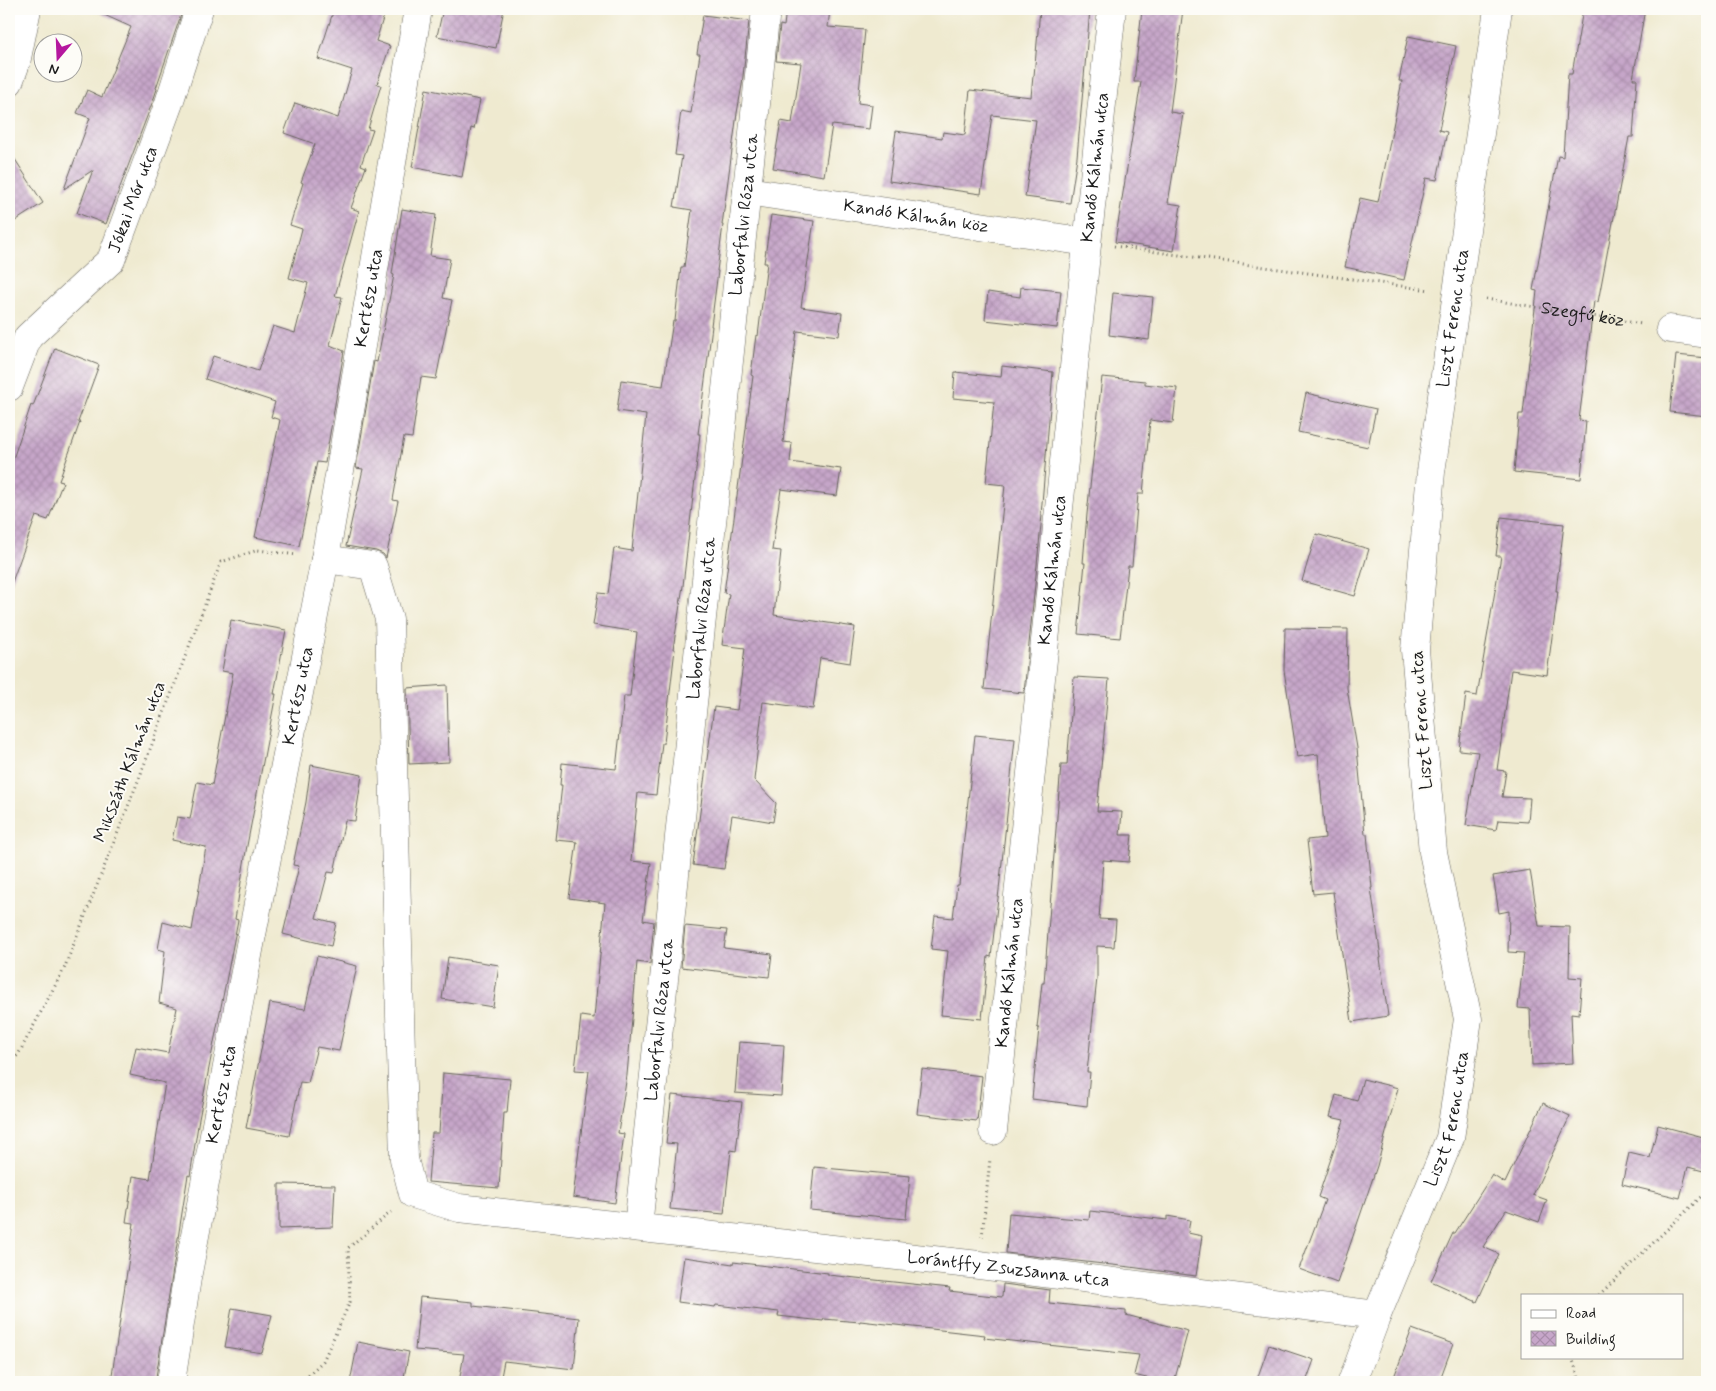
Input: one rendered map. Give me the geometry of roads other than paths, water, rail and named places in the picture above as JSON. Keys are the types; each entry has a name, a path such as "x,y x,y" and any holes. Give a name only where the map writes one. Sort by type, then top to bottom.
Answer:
{"street":[{"path":"9,82 16,64 27,9"},
{"name":"Jókai Mór utca","path":"9,387 28,337 111,260 169,104 200,9"},
{"name":"Kertész utca","path":"171,1382 187,1278 325,559 418,9"},
{"name":"Laborfalvi Róza utca","path":"638,1227 766,9"},
{"name":"Kandó Kálmán utca","path":"993,1131 1112,9"},
{"name":"Liszt Ferenc utca","path":"1352,1382 1377,1315 1450,1138 1468,1019 1433,852 1415,650 1431,472 1498,9"},
{"name":"Kandó Kálmán köz","path":"746,191 1086,242"},
{"path":"1670,329 1707,334"},
{"name":"Lorántffy Zsuzsanna utca","path":"325,559 373,566 389,618 404,1159 413,1194 459,1208 979,1265 1377,1315"}]}
